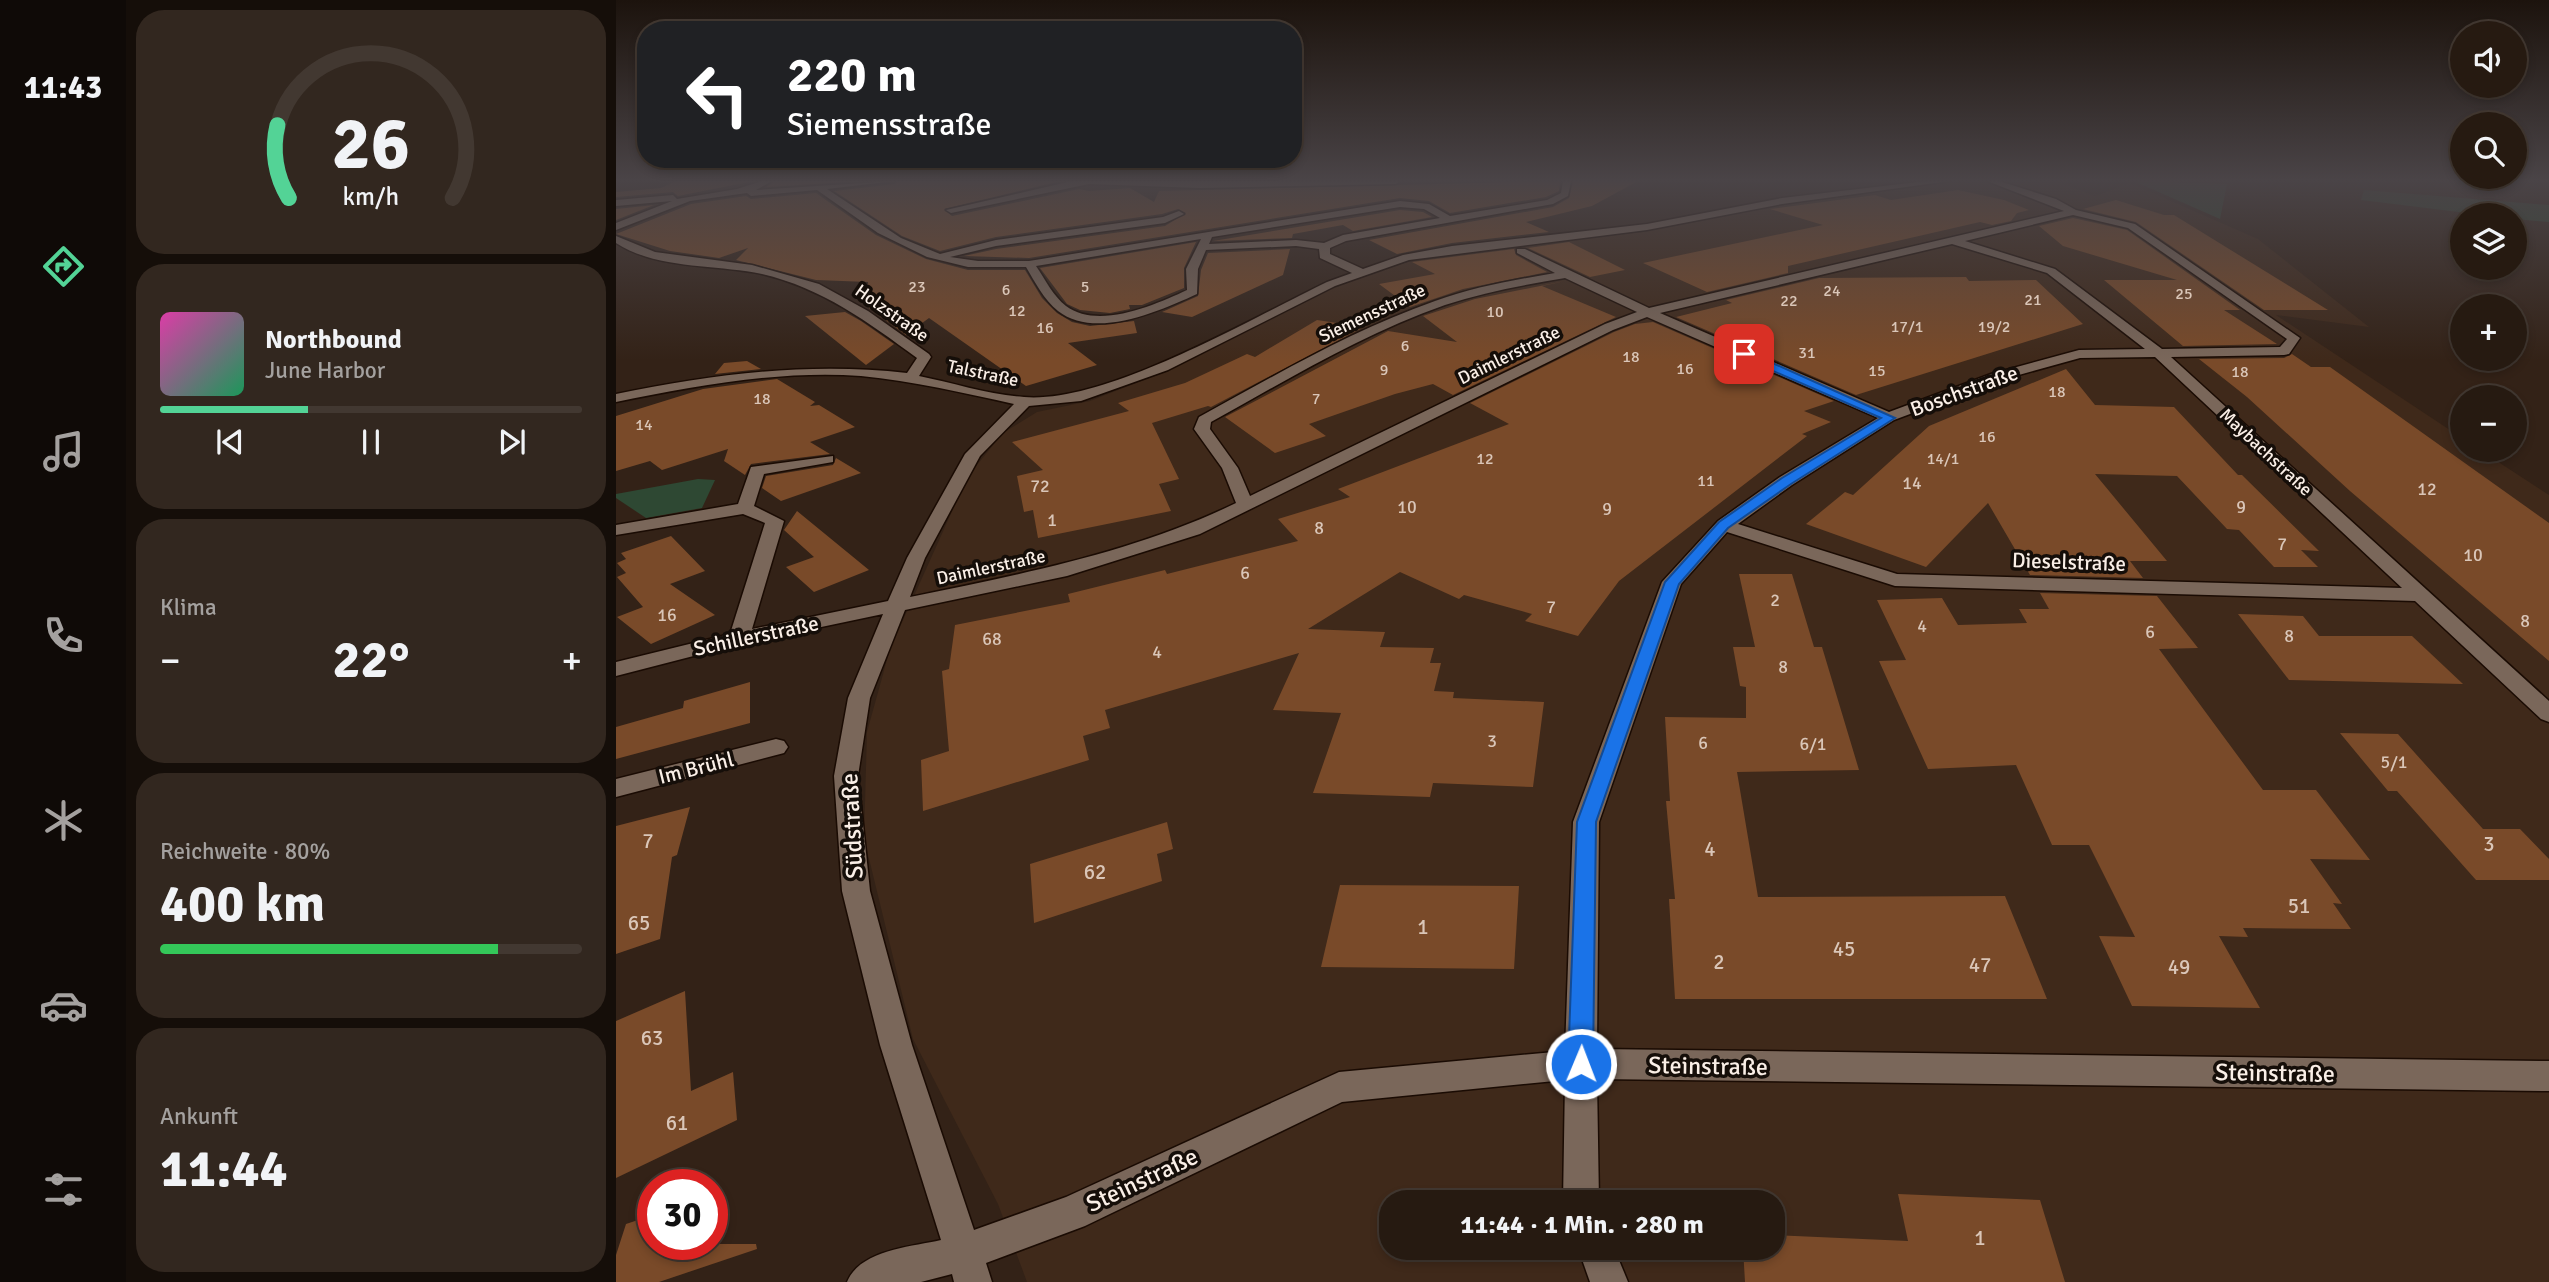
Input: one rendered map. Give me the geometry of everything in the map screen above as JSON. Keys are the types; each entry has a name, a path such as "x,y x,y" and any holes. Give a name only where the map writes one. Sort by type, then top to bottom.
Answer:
{"street":[{"name":"Holzstraße","path":"618,241 628,248 655,255 727,264 797,280 849,301 924,357 911,377"},
{"path":"899,241 939,257 968,264 1028,264 1172,241"},
{"path":"939,257 1013,241"},
{"path":"1028,264 1062,310 1090,318 1128,315 1161,308 1193,292 1192,269 1205,241"},
{"path":"1202,247 1296,243 1325,246 1337,241"},
{"name":"Talstraße","path":"616,398 750,374 859,372 911,377 1026,402 1076,398 1163,367 1360,271 1407,257 1528,241"},
{"name":"Daimlerstraße","path":"896,607 1060,572 1194,530 1246,507 1609,327 1648,312 1722,290 1947,241"},
{"name":"Maybachstraße","path":"1954,241 2051,271 2159,353 2549,714"},
{"name":"Boschstraße","path":"1581,1190 1586,822 1672,582 1724,525 1786,481 1889,418 1996,377 2079,355 2284,351 2294,338 2153,241"},
{"path":"1325,246 1324,256 1360,271"},
{"path":"1521,251 1564,275 1889,418"},
{"name":"Siemensstraße","path":"1246,507 1230,468 1202,429 1204,420 1382,326 1440,303 1501,286 1564,275"},
{"name":"Südstraße","path":"968,1268 896,1045 856,891 846,776 859,698 916,558 965,466 1026,402"},
{"path":"745,508 757,470 827,459"},
{"path":"616,530 745,508 775,521 738,638"},
{"name":"Dieselstraße","path":"1724,525 1895,580 2422,595"},
{"name":"Schillerstraße","path":"616,669 738,638 896,607"},
{"name":"Im Brühl","path":"616,789 776,747"},
{"name":"Steinstraße","path":"866,1282 881,1273 968,1268 1072,1213 1339,1087 1581,1064 2549,1076"},
{"path":"1601,1260 1609,1282"}],"shaded area":[{"path":"1548,241 2260,241 2369,327 2276,315 2450,430 2450,462 2498,462 2549,495 2549,1282 1027,1282 998,1204 913,1039 864,838 867,732 890,649 968,476 1003,433 1037,412 1090,401 1174,368 1338,284 1402,263"}],"green space":[{"path":"698,479 715,480 702,508 646,518 616,498 616,494"}],"building":[{"path":"638,241 888,241 926,259 968,270 1025,270 1042,298 1057,313 1072,322 1090,326 1134,321 1137,333 1068,343 1097,365 1026,386 929,318 906,335 869,308 868,282 816,280 736,260 748,248 719,258 670,251"},
{"path":"914,241 981,241 940,251"},
{"path":"1056,241 1135,241 1029,258 964,256"},
{"path":"1371,241 1471,241 1452,243 1397,254"},
{"path":"1748,241 1898,241 1788,266 1788,273 1707,292 1643,263"},
{"path":"2057,241 2142,241 2240,310 2224,310 2277,344 2183,346 2104,280 2177,280 2063,246"},
{"path":"2163,241 2216,241 2328,310 2264,310"},
{"path":"1196,242 1184,268 1184,288 1142,305 1129,305 1130,309 1110,313 1080,310 1067,304 1040,268"},
{"path":"1569,242 1625,270 1590,277 1528,248"},
{"path":"1290,249 1283,275 1192,317 1162,312 1198,296 1201,270 1208,253"},
{"path":"1514,249 1516,255 1547,272 1463,289 1410,307 1379,284 1435,274 1412,262"},
{"path":"1966,277 1969,281 2036,280 2083,324 1856,395 1676,317 1732,303 1726,300 1819,278"},
{"path":"1565,281 1542,286 1616,317 1453,395 1433,384 1395,394 1309,424 1326,436 1275,453 1225,417 1388,331 1457,342 1423,316 1475,299"},
{"path":"845,312 894,344 866,365 805,316"},
{"path":"1317,320 1364,327 1211,407 1152,423 1179,479 1159,484 1171,511 1038,538 1033,510 1024,512 1017,476 1043,470 1012,442 1129,411 1118,403 1185,383 1247,354 1255,357"},
{"path":"1653,322 1834,401 1804,411 1831,422 1802,434 1807,436 1619,581 1578,636 1525,621 1532,614 1464,595 1459,599 1400,572 1308,629 1385,632 1380,647 1434,648 1430,663 1441,663 1434,691 1454,692 1453,698 1544,702 1533,787 1433,783 1430,797 1313,793 1341,713 1273,710 1299,653 1105,710 1110,728 1083,736 1089,760 923,811 921,760 949,751 942,671 949,669 955,625 1070,602 1068,594 1165,570 1167,574 1298,541 1278,519 1350,497 1338,489 1509,424 1470,403 1614,332 1635,324"},
{"path":"2292,354 2311,367 2330,367 2450,452 2450,462 2463,462 2549,523 2549,661 2350,491 2247,397 2199,359 2284,358"},
{"path":"747,361 761,369 715,374 724,363"},
{"path":"2066,369 2095,405 2174,407 2238,475 2242,475 2319,551 2301,550 2318,567 2274,567 2239,530 2227,529 2177,476 2095,474 2167,561 2130,561 2143,578 2030,575 1988,503 1926,567 1806,524 1845,492 1853,495 1929,426"},
{"path":"777,379 815,402 810,406 819,405 855,427 810,442 830,454 751,464 745,475 724,461 728,449 662,470 650,461 616,471 616,416 703,389"},
{"path":"836,458 861,473 781,501 762,488 766,476 833,465"},
{"path":"797,511 869,570 814,592 786,567 814,557 784,530"},
{"path":"671,536 705,571 670,584 715,615 651,644 617,617 643,607 617,577 626,573 617,563 626,559 621,553"},
{"path":"1739,574 1792,574 1814,647 1822,647 1859,770 1737,772 1758,897 2005,896 2047,999 1675,999 1669,899 1675,899 1666,801 1670,801 1665,717 1746,718 1746,687 1740,686 1733,647 1755,647"},
{"path":"2040,593 2157,596 2198,648 2159,649 2263,790 2316,790 2370,860 2310,859 2342,904 2333,903 2351,929 2243,928 2248,937 2219,936 2260,1008 2132,1006 2099,936 2135,937 2089,845 2052,845 2016,765 1928,769 1879,661 1906,660 1877,600 1942,598 1958,625 2027,623 2019,609 2049,609"},
{"path":"2238,614 2303,616 2319,636 2412,636 2463,684 2289,680"},
{"path":"750,682 750,723 616,759 616,727 683,708 684,701"},
{"path":"2340,733 2398,734 2483,829 2520,829 2549,859 2549,880 2476,880 2397,791 2388,791"},
{"path":"690,807 677,855 672,857 660,939 616,954 616,826"},
{"path":"1167,822 1173,849 1157,854 1162,881 1034,923 1030,864"},
{"path":"1340,885 1519,886 1514,969 1321,967"},
{"path":"685,991 691,1091 733,1072 737,1120 616,1178 616,1021"},
{"path":"1898,1194 2040,1200 2065,1282 1745,1282 1744,1260 1785,1260 1785,1236 1908,1241"},
{"path":"637,1220 637,1260 724,1260 659,1282 616,1282 616,1255 626,1224"},
{"path":"728,1244 756,1244 757,1249 728,1259"}],"route":[{"path":"1581,1064 1586,822 1672,582 1724,525 1786,481 1889,418 1744,354"}]}
